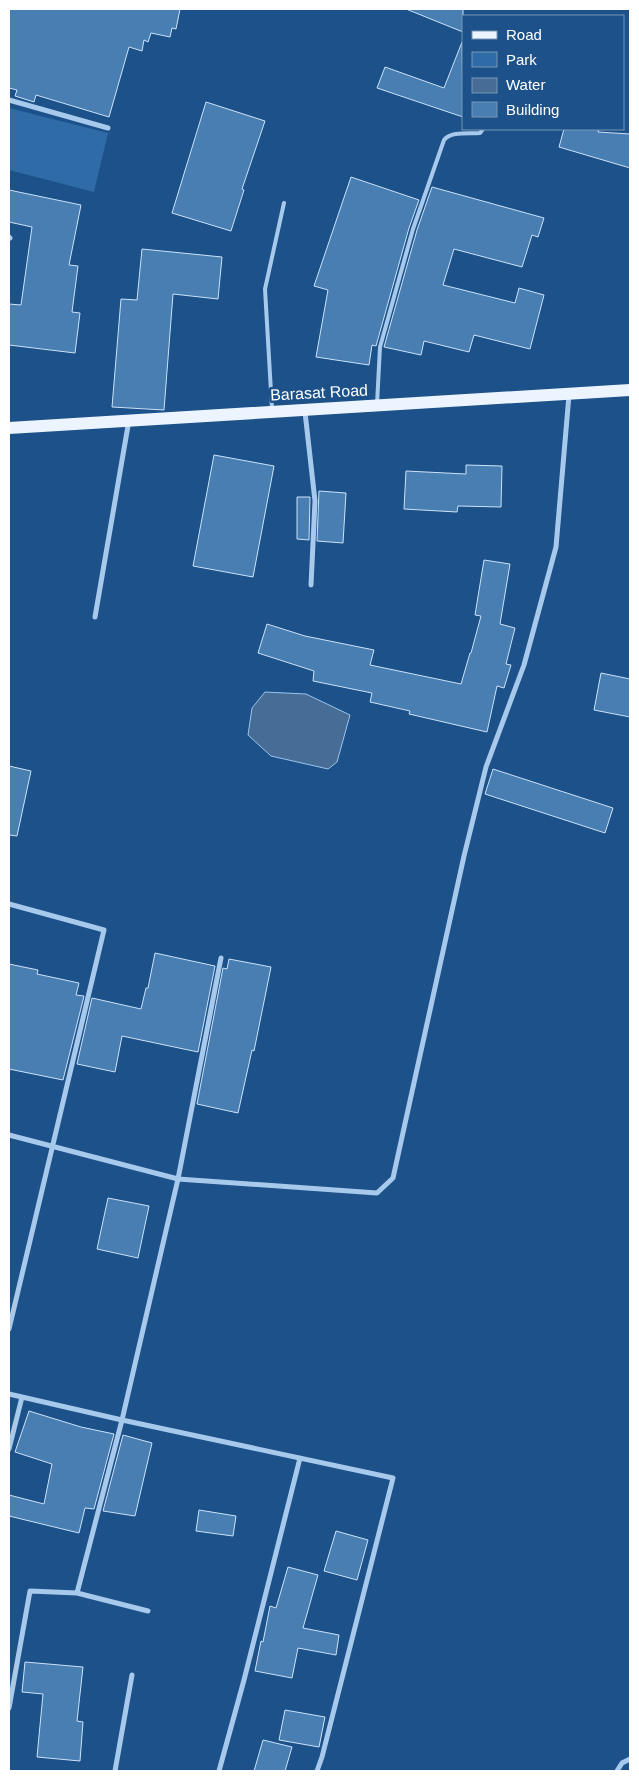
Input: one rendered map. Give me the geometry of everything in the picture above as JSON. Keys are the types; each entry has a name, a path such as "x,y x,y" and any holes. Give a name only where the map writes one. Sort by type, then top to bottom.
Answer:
{"main road":[{"name":"Barasat Road","path":"9,428 630,390"}],"street":[{"path":"9,100 108,128"},
{"path":"9,1135 178,1179 377,1193 393,1178 462,866 486,767 524,665 556,547 569,393"},
{"path":"304,410 316,501 311,585"},
{"path":"95,617 129,420"},
{"path":"9,904 104,930 9,1329"},
{"path":"77,1593 122,1420 178,1179 221,958"},
{"path":"9,1394 394,1478 317,1771"},
{"path":"9,1448 22,1397"},
{"path":"219,1771 300,1458"},
{"path":"9,1708 30,1591 77,1593 148,1611"},
{"path":"115,1771 132,1674"},
{"path":"616,1771 622,1763 630,1759"}],"lane":[{"path":"377,405 380,347 413,229 444,140 447,136 480,133 482,130"},
{"path":"272,411 266,289 284,203"}],"green space":[{"path":"9,108 108,133 94,192 9,170"}],"water":[{"path":"265,692 306,694 350,715 337,762 328,769 271,756 248,735 252,708"}],"building":[{"path":"9,9 180,9 176,29 172,28 170,37 151,33 148,42 144,40 142,51 129,47 109,117 36,95 34,102 15,96 17,90 9,88"},
{"path":"406,9 463,9 462,32"},
{"path":"462,42 462,117 377,88 385,67 444,88"},
{"path":"206,102 265,121 242,189 244,190 231,231 172,213"},
{"path":"564,130 599,130 598,132 630,134 630,168 559,147"},
{"path":"351,177 419,200 409,228 376,346 372,345 369,365 316,357 328,290 314,286"},
{"path":"432,187 544,218 538,237 532,235 522,267 454,249 443,285 515,303 519,288 544,295 530,349 474,335 469,352 424,341 421,355 384,347 417,230"},
{"path":"9,190 81,205 69,265 78,266 72,312 80,313 75,353 9,345 9,304 21,305 32,227 9,222"},
{"path":"142,249 222,257 218,299 173,294 164,410 112,407 121,299 137,300"},
{"path":"214,455 274,466 253,577 193,566"},
{"path":"466,465 502,466 501,507 458,506 457,512 404,509 406,471 466,474"},
{"path":"319,491 346,493 343,543 317,541"},
{"path":"297,497 310,497 309,540 297,539"},
{"path":"484,560 510,564 500,624 515,628 506,664 511,665 504,688 497,686 487,732 409,714 410,711 370,702 372,693 313,681 314,671 258,653 267,624 305,636 374,650 370,665 461,684 481,616 475,615"},
{"path":"601,673 630,679 630,717 594,710"},
{"path":"9,766 31,771 17,836 9,835"},
{"path":"493,769 613,808 605,833 485,794"},
{"path":"155,953 215,966 198,1052 122,1036 115,1072 77,1064 92,998 141,1009 146,988 148,988"},
{"path":"229,959 271,967 254,1051 252,1050 238,1113 197,1104 223,968 227,969"},
{"path":"9,964 38,970 37,974 79,983 76,995 84,996 63,1080 9,1069"},
{"path":"108,1198 149,1206 138,1258 97,1249"},
{"path":"29,1411 81,1427 114,1434 94,1509 85,1508 79,1533 9,1516 9,1495 44,1504 52,1464 15,1452"},
{"path":"123,1435 152,1443 135,1516 103,1511"},
{"path":"199,1510 236,1516 233,1536 196,1531"},
{"path":"336,1531 368,1540 357,1580 324,1571"},
{"path":"288,1567 318,1575 303,1628 339,1635 336,1655 298,1648 292,1678 255,1671 270,1606 276,1608"},
{"path":"25,1662 83,1667 77,1721 83,1722 80,1761 37,1757 43,1694 22,1692"},
{"path":"285,1710 325,1717 319,1747 279,1740"},
{"path":"263,1740 292,1747 285,1771 254,1771"}]}
